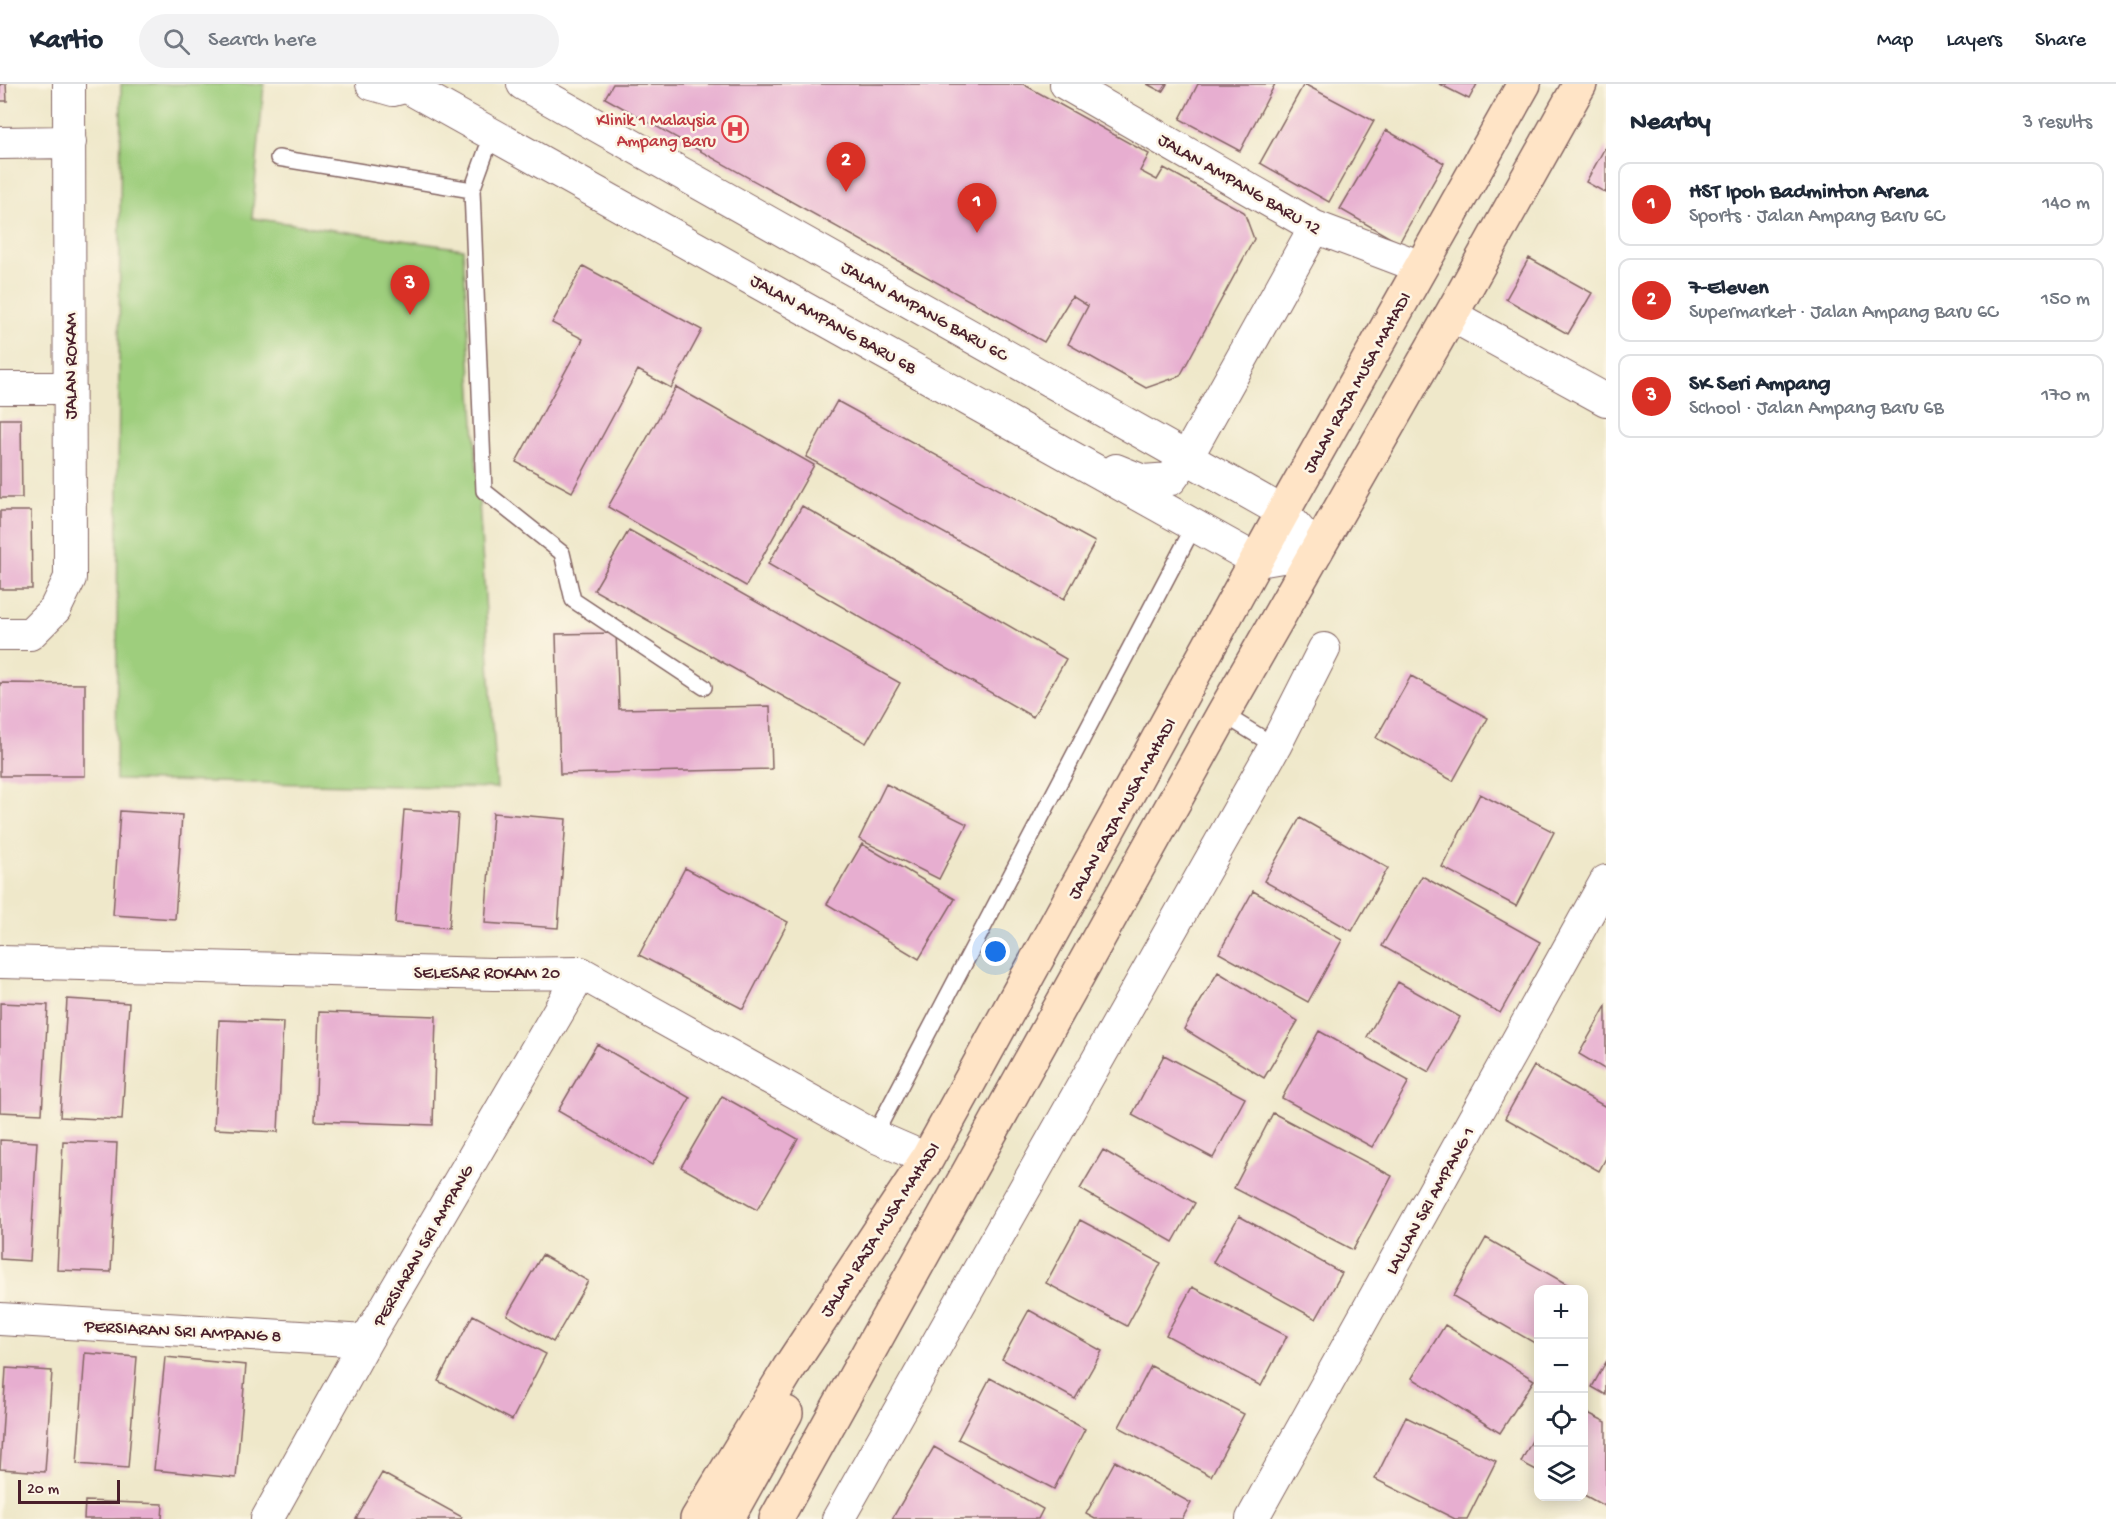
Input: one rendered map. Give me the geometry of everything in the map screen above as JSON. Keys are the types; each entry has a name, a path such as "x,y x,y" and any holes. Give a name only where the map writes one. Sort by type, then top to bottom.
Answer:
{"main road":[{"name":"JALAN RAJA MUSA MAHADI","path":"697,1519 789,1368 927,1159 1283,512 1524,84"},
{"path":"776,1519 1223,714 1452,315 1580,84"},
{"path":"728,1519 927,1159"}],"street":[{"name":"JALAN ROKAM","path":"15,634 56,609 70,578 69,84"},
{"path":"372,84 393,90 413,86"},
{"name":"JALAN AMPANG BARU 6C","path":"523,84 1283,512 1317,550"},
{"name":"JALAN AMPANG BARU 12","path":"1066,84 1315,227 1421,267"},
{"name":"JALAN AMPANG BARU 6B","path":"413,86 1258,561"},
{"path":"0,143 70,142"},
{"path":"1044,441 1143,481 1171,479 1187,457 1315,227"},
{"path":"1452,315 1606,400"},
{"path":"0,388 70,388"},
{"path":"1258,561 1317,550"},
{"path":"838,1519 1275,746 1324,649"},
{"name":"LALUAN SRI AMPANG 1","path":"1264,1515 1606,881"},
{"name":"SELESAR ROKAM 20","path":"0,962 494,974 580,973 874,1136 927,1159"},
{"name":"PERSIARAN SRI AMPANG","path":"267,1519 366,1341 580,973"},
{"name":"PERSIARAN SRI AMPANG 8","path":"0,1319 366,1341"}],"lane":[{"path":"493,132 472,190 484,491 562,553 573,600 704,687"},
{"path":"278,158 472,190"},
{"path":"874,1136 1194,526"},
{"path":"1223,714 1275,746"}],"green space":[{"path":"121,84 264,84 252,218 463,249 497,788 116,780"}],"building":[{"path":"0,84 6,84 7,101 0,101"},
{"path":"613,84 1023,84 1149,154 1140,171 1157,180 1164,168 1244,212 1254,239 1180,376 1146,388 1068,344 1088,306 1072,296 1044,342 605,98"},
{"path":"1147,84 1167,84 1162,92"},
{"path":"1198,84 1275,84 1240,151 1180,119"},
{"path":"1304,84 1374,121 1329,202 1260,163"},
{"path":"1439,84 1477,84 1469,99"},
{"path":"1386,130 1444,163 1399,243 1340,209"},
{"path":"1606,146 1606,193 1586,182"},
{"path":"1529,258 1592,293 1568,334 1506,299"},
{"path":"583,266 702,330 671,388 638,370 572,492 516,462 583,339 552,323"},
{"path":"676,387 814,465 746,586 608,507"},
{"path":"837,401 1095,542 1064,599 806,457"},
{"path":"0,419 21,419 22,498 0,498"},
{"path":"802,506 1066,659 1033,717 768,564"},
{"path":"0,511 31,511 32,589 0,589"},
{"path":"629,530 900,683 866,743 594,590"},
{"path":"616,633 619,709 770,706 772,769 560,774 556,634"},
{"path":"1411,676 1488,718 1453,781 1376,738"},
{"path":"0,683 85,684 85,776 0,776"},
{"path":"886,784 967,824 939,879 859,839"},
{"path":"1480,794 1554,832 1516,906 1442,867"},
{"path":"404,810 458,814 449,928 395,923"},
{"path":"120,811 182,815 175,919 113,915"},
{"path":"493,813 566,819 558,928 485,923"},
{"path":"1300,818 1388,868 1352,931 1264,881"},
{"path":"862,844 955,899 919,959 827,904"},
{"path":"685,868 788,922 743,1009 639,955"},
{"path":"1422,876 1540,942 1500,1013 1382,946"},
{"path":"1253,891 1342,940 1308,1002 1219,953"},
{"path":"1218,972 1298,1021 1264,1078 1184,1029"},
{"path":"1398,982 1460,1017 1429,1072 1367,1037"},
{"path":"67,999 129,1003 122,1120 60,1117"},
{"path":"0,1003 48,1005 42,1114 0,1112"},
{"path":"1606,1006 1606,1070 1579,1054"},
{"path":"319,1012 436,1016 433,1125 315,1121"},
{"path":"219,1020 283,1022 278,1132 214,1129"},
{"path":"1319,1031 1409,1081 1372,1147 1282,1098"},
{"path":"597,1044 690,1098 652,1165 558,1111"},
{"path":"1164,1055 1245,1098 1213,1158 1132,1115"},
{"path":"1534,1066 1606,1107 1606,1158 1599,1171 1505,1118"},
{"path":"722,1096 798,1139 757,1210 681,1167"},
{"path":"1273,1113 1392,1176 1353,1250 1234,1188"},
{"path":"0,1140 37,1142 30,1261 0,1259"},
{"path":"63,1141 117,1143 111,1272 57,1270"},
{"path":"1103,1150 1195,1203 1173,1242 1080,1189"},
{"path":"1239,1216 1342,1273 1316,1319 1213,1262"},
{"path":"1080,1220 1161,1263 1127,1326 1046,1283"},
{"path":"1486,1238 1568,1285 1534,1285 1534,1343 1453,1296"},
{"path":"542,1255 588,1281 553,1342 507,1315"},
{"path":"1192,1287 1287,1336 1261,1386 1166,1335"},
{"path":"1029,1310 1102,1351 1075,1399 1002,1359"},
{"path":"473,1315 546,1354 512,1420 438,1381"},
{"path":"1445,1325 1534,1380 1500,1433 1412,1378"},
{"path":"85,1353 137,1357 128,1468 77,1464"},
{"path":"165,1357 246,1365 236,1478 154,1470"},
{"path":"1606,1362 1606,1395 1592,1387"},
{"path":"1151,1366 1244,1414 1211,1476 1119,1427"},
{"path":"6,1368 52,1371 45,1472 0,1469"},
{"path":"990,1378 1085,1429 1054,1489 958,1439"},
{"path":"1588,1413 1606,1422 1606,1507 1588,1497"},
{"path":"1406,1417 1496,1461 1467,1519 1455,1519 1375,1479"},
{"path":"1534,1437 1534,1469 1521,1462"},
{"path":"934,1447 1043,1509 1038,1519 892,1519"},
{"path":"1115,1461 1191,1503 1182,1519 1095,1519 1086,1514"},
{"path":"382,1473 462,1517 461,1519 356,1519"},
{"path":"85,1501 163,1504 162,1519 84,1519"}],"place":[{"name":"Klinik 1 Malaysia Ampang Baru","path":"735,129"},
{"name":"7-Eleven","path":"846,192"},
{"name":"HST Ipoh Badminton Arena","path":"977,233"},
{"name":"SK Seri Ampang","path":"410,315"}]}
